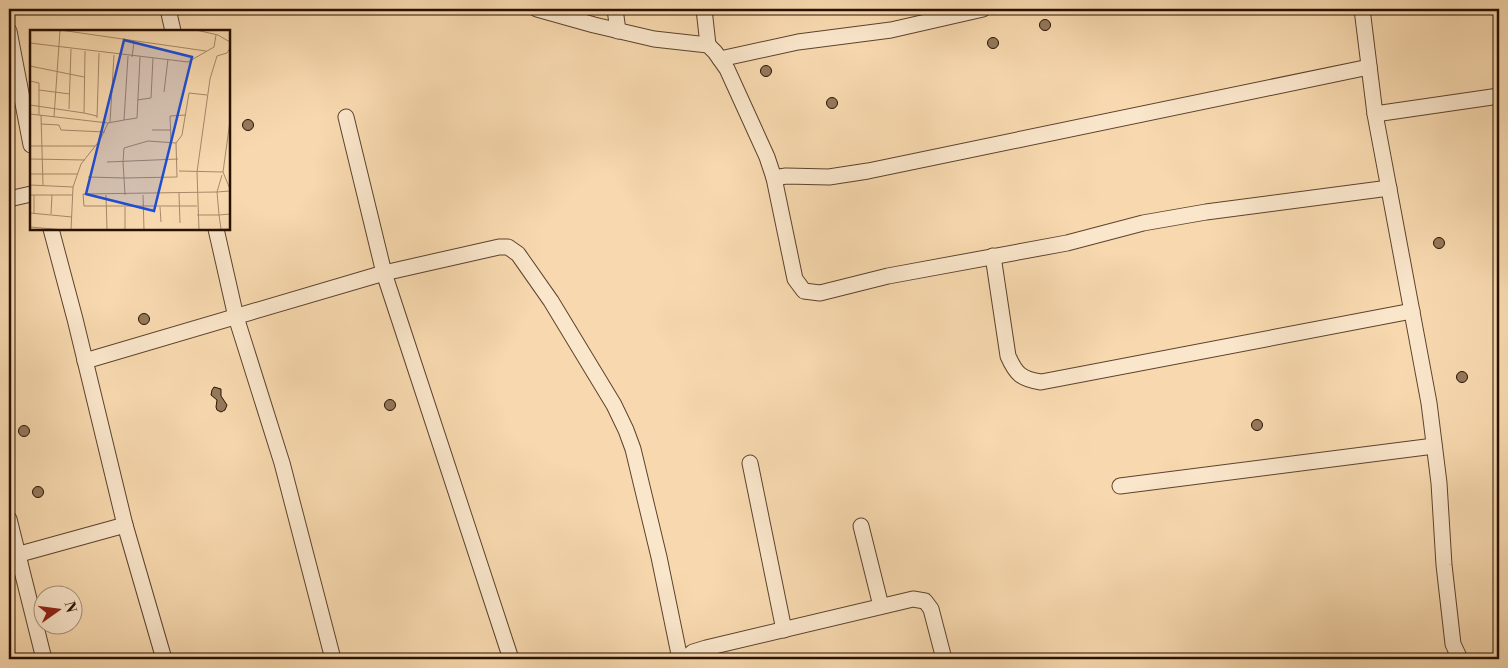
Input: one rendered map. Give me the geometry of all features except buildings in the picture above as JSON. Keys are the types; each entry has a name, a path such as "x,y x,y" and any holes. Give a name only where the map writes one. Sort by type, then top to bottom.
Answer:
{"street":[{"path":"168,9 173,30"},
{"path":"537,9 654,39 708,45"},
{"path":"615,9 618,31"},
{"path":"704,9 708,45 727,69 767,157 774,178 795,279 804,291 820,293 888,276 1067,242 1143,223 1206,212 1389,188"},
{"path":"720,58 798,42 891,30 983,9"},
{"path":"1362,9 1375,114 1429,403 1439,483 1444,565 1453,644 1460,659"},
{"path":"9,31 30,140"},
{"path":"774,178 786,176 829,177 868,172 1369,67"},
{"path":"1375,114 1499,96"},
{"path":"346,117 384,273 511,659"},
{"path":"9,199 30,194"},
{"path":"51,230 125,525 164,659"},
{"path":"216,230 236,317 282,463 333,659"},
{"path":"85,361 384,273 499,247 508,247 518,254 551,301 614,405 626,430 633,449 660,557 680,659"},
{"path":"993,256 1008,356 1014,368 1021,376 1041,382 1412,311"},
{"path":"1120,486 1434,446"},
{"path":"750,463 784,630"},
{"path":"9,519 13,556 44,659"},
{"path":"13,556 125,525"},
{"path":"861,526 881,606"},
{"path":"685,659 693,652 706,648 913,598 920,599 932,609 944,659"}]}
